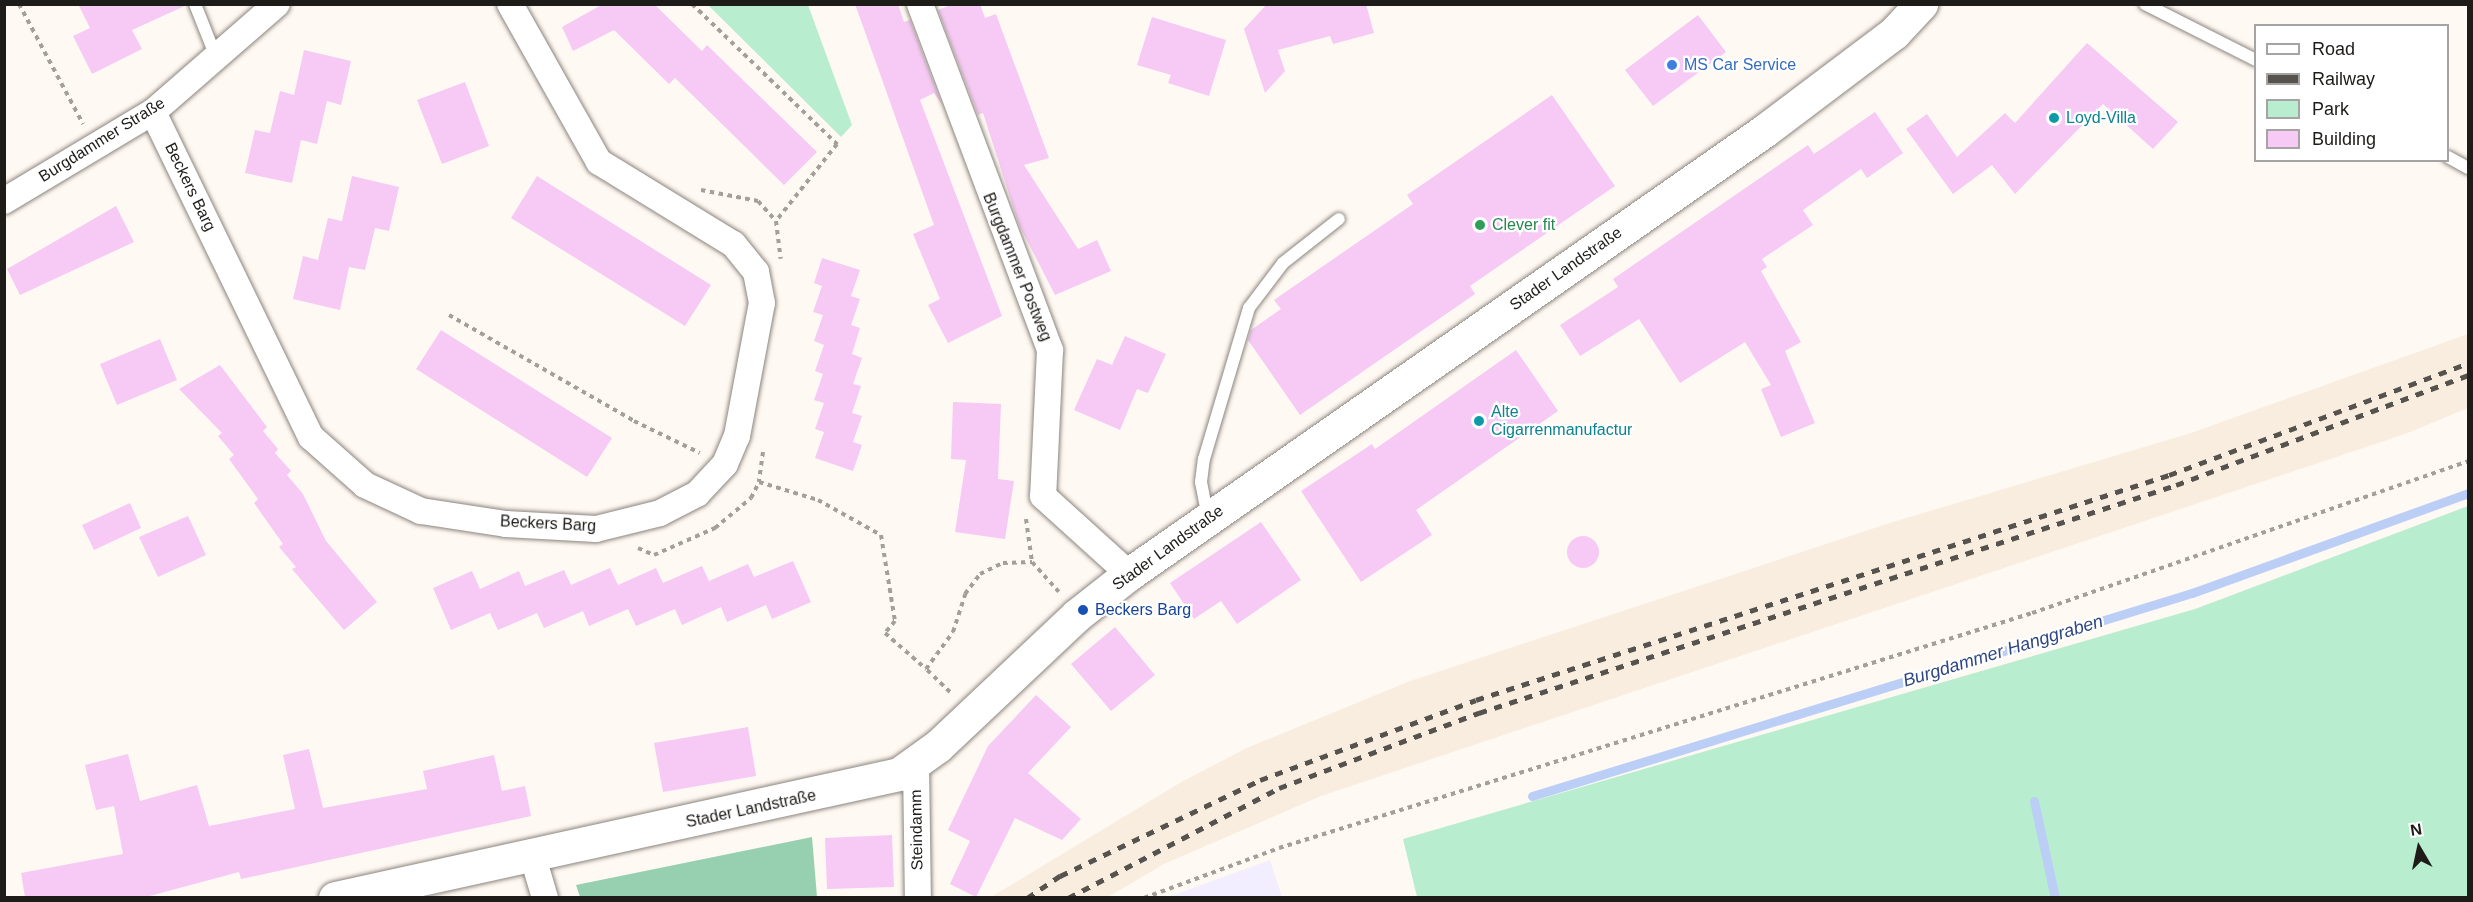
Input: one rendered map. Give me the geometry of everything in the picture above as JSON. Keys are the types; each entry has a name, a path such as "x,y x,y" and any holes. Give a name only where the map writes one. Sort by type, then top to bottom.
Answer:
{"street":[{"name":"Burgdammer Straße","path":"4,201 153,112 277,4"},
{"name":"Beckers Barg","path":"153,112 311,437 365,485 421,511 596,529 660,513 697,494 725,465 756,350 762,303 756,272 733,244 599,162 510,4"},
{"name":"Burgdammer Postweg","path":"921,4 1050,350 1043,496"},
{"name":"Stader Landstraße","path":"335,897 878,782 916,763 972,714 1077,615 1129,574 1764,131 1894,33 1921,4"},
{"path":"1043,496 1129,574"},
{"name":"Steindamm","path":"916,763 918,897"},
{"path":"532,854 545,897"}],"lane":[{"path":"195,4 216,57"},
{"path":"2145,4 2254,59"},
{"path":"2449,158 2469,168"},
{"path":"1208,519 1201,482 1204,459 1249,308 1283,263 1339,219"}],"path":[{"path":"19,4 95,146"},
{"path":"692,4 837,144 776,220"},
{"path":"449,315 634,422 725,465"},
{"path":"1144,897 1279,848 2032,613 2469,460"},
{"path":"804,495 881,535 895,621 885,633 972,714"},
{"path":"1043,496 1025,520 1032,562 1077,615"},
{"path":"926,669 953,632 965,594 980,574 1003,563 1032,562"}],"shaded area":[{"path":"2468,334 2468,408 2405,434 1321,796 1164,864 1108,897 991,897 1183,781 1249,747 1410,681 1893,522 2191,433"},
{"path":"1270,860 1282,897 1168,897"}],"green space":[{"path":"708,5 808,5 852,125 841,137"},
{"path":"2468,506 2468,897 1417,897 1403,839 2195,609"},
{"path":"812,837 817,897 580,897 576,885"}],"building":[{"path":"78,4 187,5 132,30 142,49 92,74 73,36 90,28"},
{"path":"603,4 654,4 702,51 707,45 817,152 784,185 675,78 669,84 614,30 573,51 562,27"},
{"path":"855,4 898,4 904,22 910,20 942,105 934,93 920,100 1002,316 948,343 928,305 940,299 913,234 934,225"},
{"path":"953,4 980,4 985,18 996,14 1049,158 1024,165 1078,249 1097,240 1111,271 1055,295 1019,225 983,113 978,115 938,10"},
{"path":"1267,4 1366,4 1374,33 1333,44 1330,36 1278,50 1285,71 1265,93 1244,29"},
{"path":"1698,15 1726,52 1653,106 1625,70"},
{"path":"1152,17 1226,40 1209,96 1168,83 1171,75 1137,65"},
{"name":"Loyd-Villa","path":"2087,43 2178,122 2153,149 2103,104 2015,194 1992,165 1953,194 1906,129 1927,114 1957,157 2005,113 2015,123"},
{"path":"304,50 351,61 341,105 327,101 317,144 301,140 292,183 245,173 255,130 270,133 280,91 294,95"},
{"path":"465,82 489,146 442,164 417,100"},
{"path":"1552,95 1615,186 1470,286 1475,294 1300,415 1248,340 1251,330 1281,309 1274,300 1413,204 1407,195"},
{"path":"1875,112 1903,153 1867,178 1861,169 1803,210 1813,225 1762,259 1767,267 1761,271 1801,342 1785,351 1815,423 1781,437 1761,389 1771,385 1745,342 1680,383 1639,319 1580,356 1560,325 1618,287 1613,279 1808,145 1814,154"},
{"path":"352,176 399,187 389,231 375,228 365,270 349,267 340,310 293,299 303,256 318,260 328,218 342,221"},
{"path":"537,176 711,285 685,326 511,218"},
{"path":"116,206 134,242 20,295 7,269"},
{"path":"822,258 860,270 851,296 860,299 851,325 860,328 852,354 862,358 853,384 861,386 852,413 862,416 853,442 862,445 853,471 815,458 824,432 815,429 824,403 814,400 823,374 815,371 824,345 814,341 823,315 813,312 822,286 814,283"},
{"path":"441,330 612,438 587,477 416,369"},
{"path":"1125,336 1166,354 1148,393 1137,389 1120,430 1074,410 1097,359 1112,365"},
{"path":"160,339 177,380 117,405 100,364"},
{"path":"1516,350 1558,411 1416,510 1432,535 1361,582 1301,491 1372,444 1375,449"},
{"path":"220,365 267,427 263,431 278,449 275,453 291,471 287,475 303,494 326,541 377,602 344,630 292,569 296,567 279,547 283,544 254,503 258,499 229,459 234,455 218,436 222,433 179,389"},
{"path":"953,402 1001,404 998,479 1014,481 1005,539 955,532 966,460 951,459"},
{"path":"130,503 141,528 94,550 82,525"},
{"path":"188,516 206,555 158,577 139,537"},
{"path":"1261,522 1301,580 1237,624 1221,601 1194,619 1170,583"},
{"path":"1583,536 1594,541 1599,552 1594,563 1583,568 1572,563 1567,552 1572,541"},
{"path":"793,561 811,602 772,619 766,605 727,622 721,607 682,625 675,609 636,626 628,609 589,626 583,611 544,628 537,613 498,630 490,613 451,630 433,588 472,571 480,589 519,571 525,586 564,570 571,585 610,568 618,585 656,568 663,583 702,566 709,581 748,564 754,577"},
{"path":"1115,627 1155,675 1111,711 1071,664"},
{"path":"1036,695 1071,727 1028,773 1081,819 1062,840 1015,818 976,897 950,884 970,841 948,830 988,746"},
{"path":"748,727 756,776 663,792 654,743"},
{"path":"309,749 323,808 427,789 423,771 494,755 502,791 525,786 531,816 241,879 239,872 146,897 25,897 21,873 123,854 114,806 96,810 85,765 128,754 140,801 197,785 209,826 295,809 283,755"},
{"path":"892,835 894,887 827,889 825,838"}],"waterway":[{"name":"Burgdammer Hanggraben","path":"1532,796 2192,593 2468,493"},
{"path":"2034,801 2055,898"}],"railway":[{"path":"1027,898 1060,876 1260,780 1476,700 2169,475 2468,363"},
{"path":"1068,898 1279,788 1479,713 2176,485 2468,375"}],"place":[{"name":"MS Car Service","path":"1672,65"},
{"name":"Loyd-Villa","path":"2054,118"},
{"name":"Clever fit","path":"1480,225"},
{"name":"Alte Cigarrenmanufactur","path":"1479,421"},
{"name":"Beckers Barg","path":"1083,610"}]}
